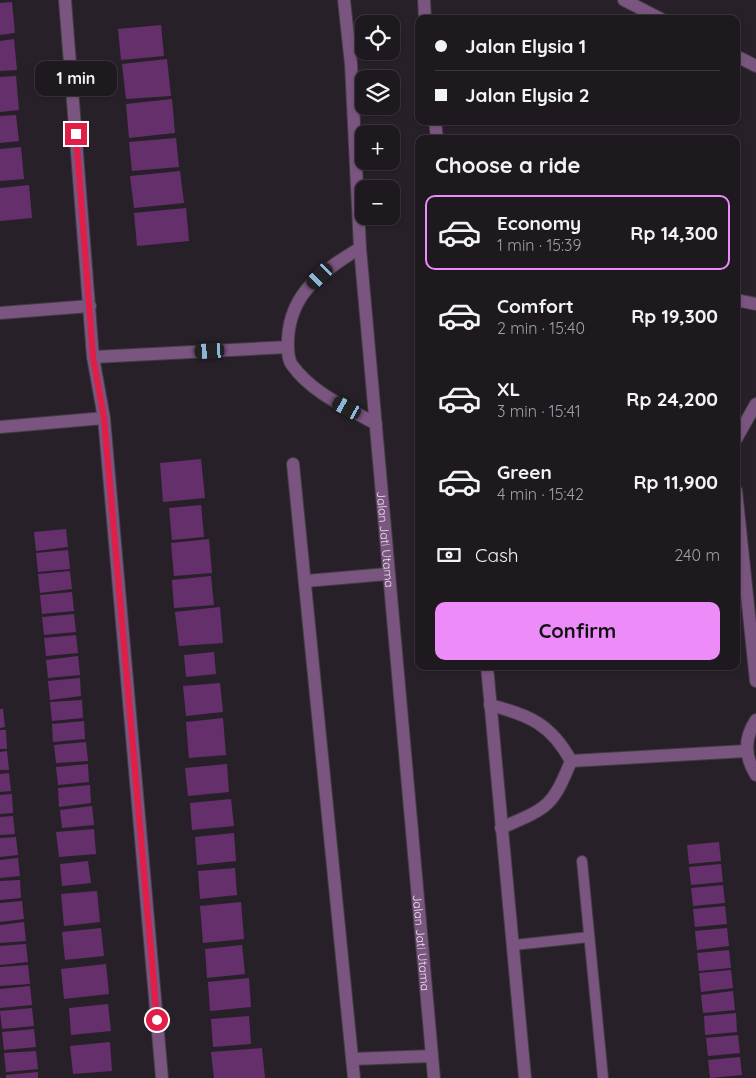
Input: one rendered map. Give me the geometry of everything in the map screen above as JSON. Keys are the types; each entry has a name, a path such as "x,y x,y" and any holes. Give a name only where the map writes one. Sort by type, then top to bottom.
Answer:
{"street":[{"path":"65,0 93,357 104,418 162,1078"},
{"name":"Jalan Jati Utama","path":"344,0 351,64 360,248 387,574 434,1078"},
{"path":"424,0 425,15"},
{"path":"624,0 654,15"},
{"path":"740,58 756,66"},
{"path":"360,248 331,266 300,296 290,316 288,348 290,363 319,392 376,424"},
{"path":"740,301 756,304"},
{"path":"0,314 90,306"},
{"path":"93,357 288,348"},
{"path":"740,432 756,404"},
{"path":"0,427 104,418"},
{"path":"294,464 354,1078"},
{"path":"740,529 756,681"},
{"path":"306,581 387,574"},
{"path":"487,670 525,1078"},
{"path":"490,705 518,712 536,720 550,731 563,746 571,761"},
{"path":"756,720 748,731 746,752 756,775"},
{"path":"571,761 746,752"},
{"path":"501,828 540,811 552,799 571,761"},
{"path":"352,1059 432,1056"}],"lane":[{"path":"582,862 603,1078"},
{"path":"514,945 589,937"}],"building":[{"path":"12,2 15,33 0,35 0,3"},
{"path":"161,25 164,56 121,60 118,29"},
{"path":"14,39 17,70 0,71 0,41"},
{"path":"167,59 171,96 126,99 122,64"},
{"path":"16,76 19,110 0,112 0,77"},
{"path":"172,99 175,133 129,138 126,104"},
{"path":"16,115 19,141 0,143 0,116"},
{"path":"176,138 179,167 132,171 129,142"},
{"path":"21,147 24,179 0,181 0,149"},
{"path":"180,171 184,203 134,208 130,176"},
{"path":"29,185 32,218 0,221 0,188"},
{"path":"186,208 189,241 137,246 134,213"},
{"path":"201,459 205,498 163,502 160,463"},
{"path":"201,505 204,537 172,540 169,508"},
{"path":"66,529 68,547 36,551 34,532"},
{"path":"209,539 212,573 174,576 171,543"},
{"path":"68,550 70,569 38,572 36,553"},
{"path":"70,571 72,589 40,593 38,574"},
{"path":"211,576 214,605 174,608 172,580"},
{"path":"72,592 74,611 42,614 40,595"},
{"path":"220,607 223,643 179,646 175,612"},
{"path":"74,614 76,632 44,635 42,617"},
{"path":"76,635 78,653 46,656 44,638"},
{"path":"214,652 216,674 186,677 184,655"},
{"path":"78,656 80,675 48,678 46,660"},
{"path":"80,678 81,696 50,700 48,681"},
{"path":"220,683 223,712 186,716 183,686"},
{"path":"82,700 83,718 52,721 50,702"},
{"path":"0,709 3,709 5,727 0,728"},
{"path":"223,718 226,755 189,758 186,722"},
{"path":"84,721 85,739 53,742 52,724"},
{"path":"0,730 6,730 7,749 0,749"},
{"path":"86,742 88,761 56,763 54,745"},
{"path":"7,751 9,770 0,770 0,752"},
{"path":"88,764 89,782 58,785 56,767"},
{"path":"227,764 229,792 188,796 185,768"},
{"path":"9,773 11,791 0,792 0,774"},
{"path":"90,785 91,803 59,807 58,788"},
{"path":"12,794 13,813 0,814 0,795"},
{"path":"231,799 234,826 192,830 190,803"},
{"path":"92,806 94,825 62,828 60,810"},
{"path":"13,816 15,834 0,835 0,817"},
{"path":"94,829 96,854 59,857 56,832"},
{"path":"234,833 236,861 197,865 195,837"},
{"path":"16,837 18,855 0,857 0,838"},
{"path":"719,842 721,861 689,864 687,845"},
{"path":"18,858 20,876 0,878 0,860"},
{"path":"88,861 91,883 62,886 60,864"},
{"path":"721,864 723,882 691,885 689,867"},
{"path":"235,868 237,895 200,899 198,871"},
{"path":"20,880 21,898 0,900 0,881"},
{"path":"723,885 725,903 693,906 691,888"},
{"path":"97,891 100,922 64,926 61,894"},
{"path":"22,901 24,919 0,922 0,903"},
{"path":"241,902 244,939 203,943 200,906"},
{"path":"725,906 727,924 695,927 693,909"},
{"path":"24,922 26,941 0,943 0,925"},
{"path":"101,928 104,956 65,960 62,932"},
{"path":"727,928 729,946 697,950 695,931"},
{"path":"26,944 28,962 0,965 0,946"},
{"path":"242,945 245,974 207,978 205,949"},
{"path":"729,950 731,968 699,971 697,953"},
{"path":"106,964 109,994 64,999 61,969"},
{"path":"28,965 30,984 0,986 0,967"},
{"path":"731,970 733,988 701,992 699,973"},
{"path":"249,978 251,1007 210,1011 208,982"},
{"path":"30,986 32,1005 0,1008 0,989"},
{"path":"733,991 735,1010 703,1013 701,995"},
{"path":"108,1004 111,1031 71,1035 69,1008"},
{"path":"32,1008 34,1026 2,1029 0,1011"},
{"path":"736,1013 737,1032 705,1035 704,1016"},
{"path":"249,1016 251,1044 213,1047 211,1019"},
{"path":"34,1029 36,1047 4,1050 2,1032"},
{"path":"738,1035 740,1053 708,1056 706,1038"},
{"path":"110,1042 112,1071 73,1074 70,1046"},
{"path":"262,1048 265,1078 214,1078 211,1052"},
{"path":"36,1051 38,1069 6,1072 4,1053"},
{"path":"740,1057 742,1075 710,1078 708,1060"},
{"path":"38,1072 38,1078 6,1078 6,1075"}],"route":[{"path":"76,134 93,357 104,418 157,1020"}]}
